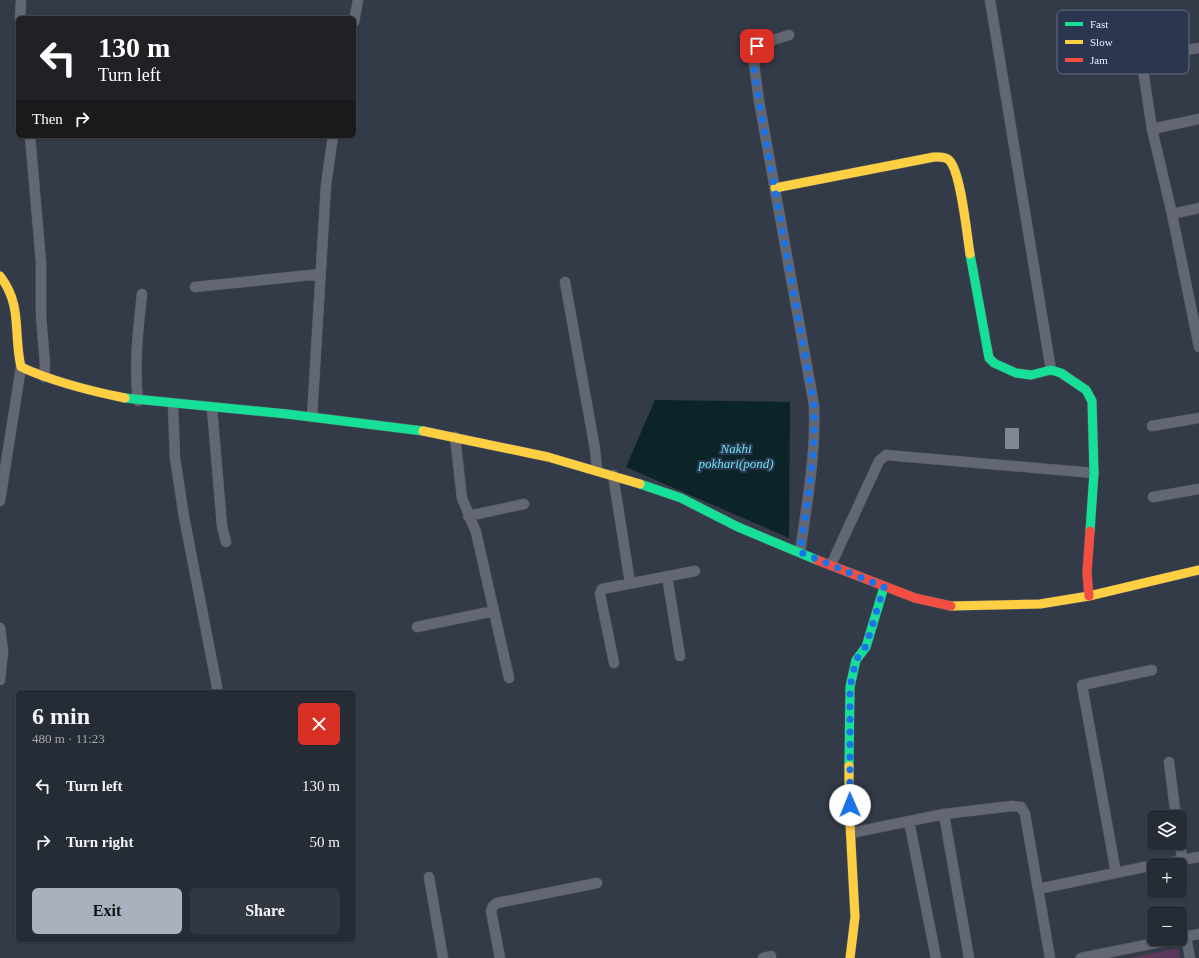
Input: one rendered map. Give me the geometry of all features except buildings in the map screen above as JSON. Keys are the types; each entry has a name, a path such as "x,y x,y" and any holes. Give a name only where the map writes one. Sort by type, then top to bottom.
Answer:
{"street":[{"path":"20,16 22,0"},
{"path":"355,16 358,0"},
{"path":"990,0 1051,370"},
{"path":"789,35 757,46 752,56 814,405 815,428 813,461 800,552"},
{"path":"1189,50 1199,48"},
{"path":"1143,74 1152,129 1172,214 1197,331 1199,347"},
{"path":"1152,129 1199,119"},
{"path":"30,138 41,262 41,316 45,364 40,376"},
{"path":"312,417 326,185 333,138"},
{"path":"775,188 934,157 947,157 952,160 957,176 986,349 989,358 1003,368 1016,373 1031,375 1051,370 1061,373 1075,380 1086,390 1092,402 1094,473 1087,573 1089,596"},
{"path":"1172,214 1199,208"},
{"path":"195,287 320,274"},
{"path":"0,276 12,295 17,313 17,343 24,369 0,501"},
{"path":"565,282 595,449 597,470"},
{"path":"138,402 136,382 137,342 142,294"},
{"path":"24,369 40,376 93,392 138,402 312,417 431,432 548,457 597,470 680,498 738,527 884,587 915,598 951,606 1040,604 1089,596 1199,570"},
{"path":"173,405 175,458 184,517 218,690"},
{"path":"212,408 220,511 226,542"},
{"path":"1152,426 1199,418"},
{"path":"455,437 462,498 468,516 476,532 508,678"},
{"path":"831,565 879,461 886,455 1094,473"},
{"path":"613,475 630,583"},
{"path":"1153,498 1199,489"},
{"path":"468,516 524,504"},
{"path":"614,663 600,594 602,590 607,587 696,571"},
{"path":"667,576 680,656"},
{"path":"850,958 855,917 851,833 849,736 850,687 856,660 866,646 884,587"},
{"path":"417,628 494,611"},
{"path":"0,628 3,651 0,680"},
{"path":"1116,873 1082,685 1152,670"},
{"path":"1169,762 1175,810"},
{"path":"851,833 944,814 1012,806 1021,807 1024,814 1050,958"},
{"path":"944,814 969,958"},
{"path":"909,821 936,958"},
{"path":"1187,859 1199,857"},
{"path":"1038,889 1147,867"},
{"path":"429,877 443,958"},
{"path":"500,958 492,911 493,906 497,903 597,883"},
{"path":"1187,937 1199,934"},
{"path":"1081,958 1147,945"},
{"path":"1186,946 1190,958"}],"shaded area":[{"path":"1178,948 1180,958 1131,958"}],"water":[{"name":"Nakhi pokhari(pond)","path":"655,400 790,402 789,538 626,467"}],"traffic: fast":[{"path":"970,254 989,358 994,363 1016,373 1031,375 1051,370 1061,373 1086,390 1092,401 1094,473 1090,531"},
{"path":"125,398 287,414 423,431"},
{"path":"640,484 681,498 738,527 817,560"},
{"path":"849,766 850,687 856,660 866,647 884,587"}],"traffic: slow":[{"path":"775,188 934,157 946,158 953,166 957,177 963,204 970,254"},
{"path":"0,276 7,287 15,309 21,367 72,386 125,398"},
{"path":"423,431 548,457 640,484"},
{"path":"951,606 1040,604 1089,596 1199,570"},
{"path":"849,766 849,805 855,917 850,958"}],"traffic: jam":[{"path":"1089,596 1087,573 1090,531"},
{"path":"817,560 915,598 951,606"}],"route":[{"path":"757,46 752,56 759,102 811,380 814,405 815,428 813,461 800,552 884,587 866,646 856,660 850,687 850,805"}]}
